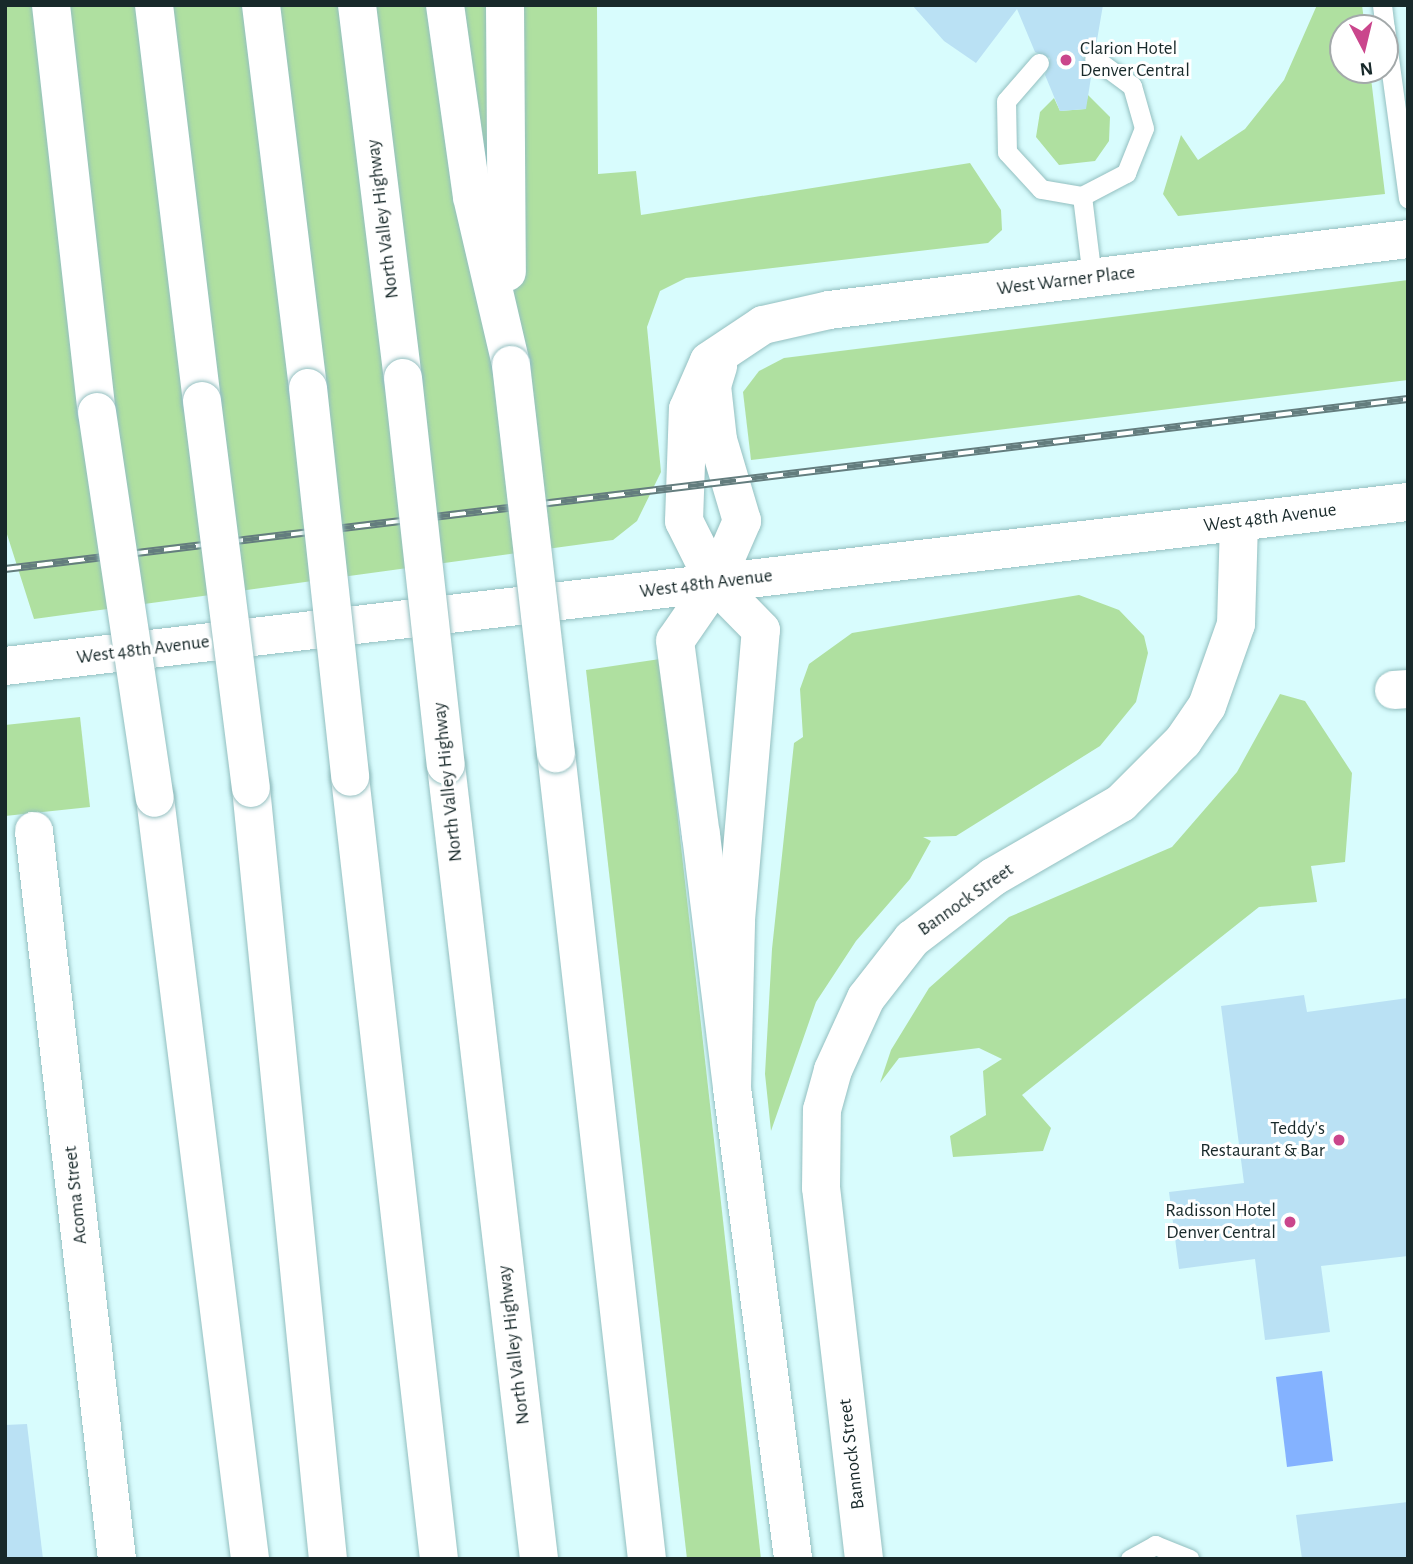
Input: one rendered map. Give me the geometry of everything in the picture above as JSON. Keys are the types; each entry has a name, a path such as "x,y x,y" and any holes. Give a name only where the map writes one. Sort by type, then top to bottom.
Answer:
{"main road":[{"path":"51,5 97,412 155,798 250,1559"},
{"path":"153,5 251,788 328,1559"},
{"path":"261,5 308,388 439,1559"},
{"name":"North Valley Highway","path":"358,5 540,1559"},
{"path":"445,5 472,197 511,365"},
{"path":"505,5 511,365 647,1559"},
{"name":"West Warner Place","path":"732,1088 736,920 761,630 715,583 684,521 686,439 696,380 730,343 789,317 1408,239"},
{"path":"730,343 716,369 713,410 743,521 715,583 676,641 793,1559"},
{"name":"West 48th Avenue","path":"5,666 1408,502"},
{"name":"Bannock Street","path":"864,1559 821,1188 822,1110 832,1070 866,998 912,939 993,877 1121,803 1184,741 1207,706 1236,624 1239,522"},
{"name":"Acoma Street","path":"34,831 117,1559"}],"lane":[{"path":"1040,63 1006,101 1007,152 1041,189 1082,196 1126,173 1144,128 1132,86 1094,58"},
{"path":"1393,84 1408,198"},
{"path":"1082,196 1092,278"},
{"path":"1130,1559 1155,1545 1189,1559"}],"green space":[{"path":"5,5 597,5 598,174 636,171 641,215 970,163 1001,210 1002,230 988,243 686,278 660,291 647,327 661,472 637,521 613,540 34,619 5,528"},
{"path":"1317,5 1362,5 1363,14 1329,14 1329,84 1372,84 1385,194 1178,216 1163,194 1181,135 1198,160 1245,129 1284,80"},
{"path":"1088,95 1110,117 1109,141 1095,161 1059,165 1036,137 1040,112 1054,98 1060,111 1085,109"},
{"path":"1408,280 1408,380 751,460 743,392 759,371 784,358"},
{"path":"1079,595 1119,610 1144,636 1148,653 1136,702 1100,746 956,836 923,837 931,841 910,879 856,941 816,1002 771,1131 765,1074 772,949 794,743 803,737 800,689 809,664 852,633"},
{"path":"660,659 761,1559 687,1559 586,670"},
{"path":"1280,694 1305,701 1352,773 1345,862 1311,866 1317,902 1259,907 1022,1095 1051,1128 1043,1151 953,1157 950,1136 986,1115 983,1071 1002,1059 979,1048 899,1058 880,1083 891,1050 929,988 1009,917 1172,847 1237,772"},
{"path":"80,717 90,807 5,816 5,725"}],"water":[{"path":"1322,1371 1333,1461 1287,1467 1276,1377"}],"building":[{"name":"Clarion Hotel Denver Central","path":"912,5 1103,5 1096,46 1082,56 1092,71 1086,109 1060,111 1045,75 1050,58 1035,52 1017,9 976,63 944,41"},
{"name":"Radisson Hotel Denver Central","path":"1304,995 1307,1012 1408,998 1408,1256 1321,1266 1330,1332 1265,1340 1255,1259 1179,1269 1169,1192 1244,1183 1221,1006"},
{"path":"27,1424 43,1559 5,1559 5,1425"},
{"path":"1408,1502 1408,1559 1302,1559 1296,1515"}],"railway":[{"path":"5,569 1408,399"}],"place":[{"name":"Clarion Hotel Denver Central","path":"1066,60"},
{"name":"Teddy's Restaurant & Bar","path":"1339,1140"},
{"name":"Radisson Hotel Denver Central","path":"1290,1222"}]}
